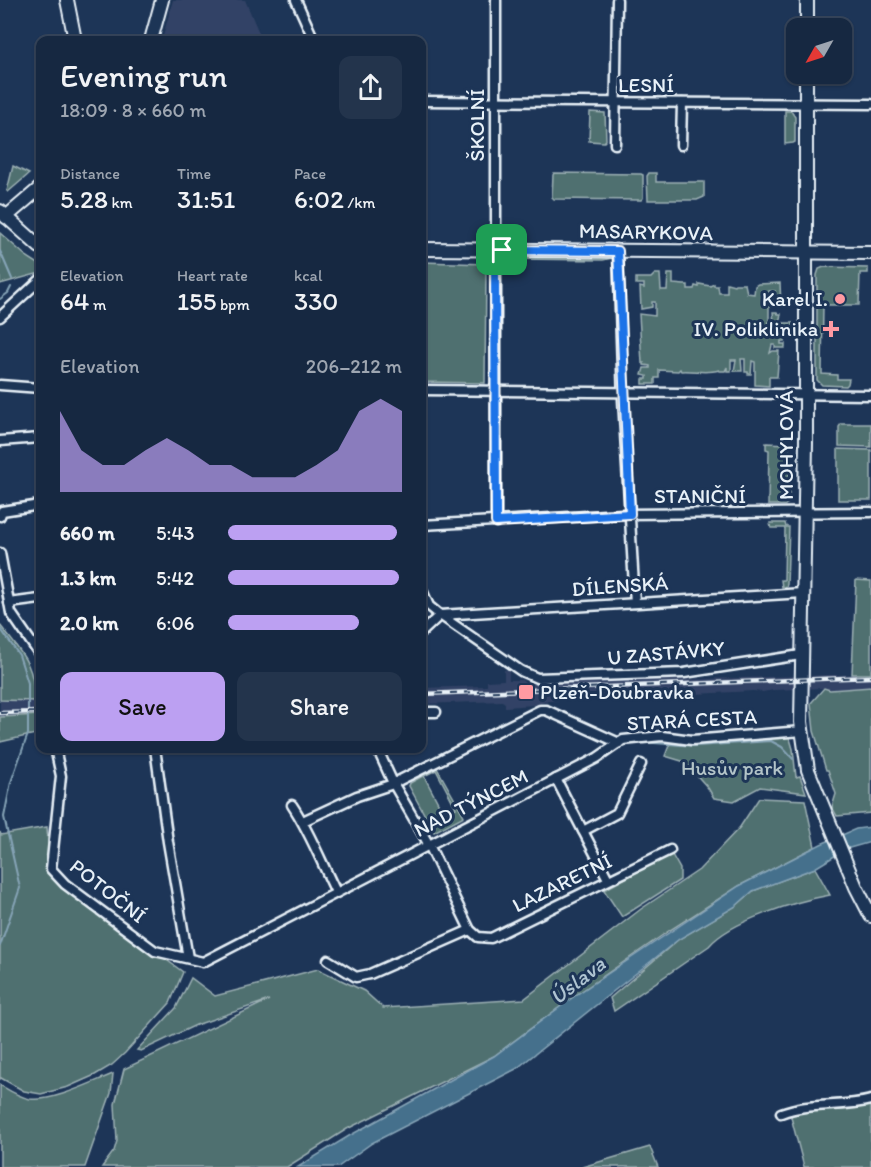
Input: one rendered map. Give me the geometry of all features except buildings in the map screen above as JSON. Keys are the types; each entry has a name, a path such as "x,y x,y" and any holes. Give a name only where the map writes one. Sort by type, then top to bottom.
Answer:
{"main road":[{"path":"67,0 74,36"},
{"path":"152,36 162,0"},
{"path":"807,0 807,18"},
{"name":"MOHYLOVÁ","path":"806,84 806,394 801,655 802,731 806,763 856,886 871,916"},
{"path":"36,191 3,214 36,243"},
{"name":"MASARYKOVA","path":"426,249 871,253"}],"street":[{"path":"296,0 312,36"},
{"name":"ŠKOLNÍ","path":"496,0 496,522"},
{"path":"615,144 618,0"},
{"name":"LESNÍ","path":"426,101 871,104"},
{"path":"681,146 682,103"},
{"path":"618,251 623,393 635,603"},
{"path":"0,317 36,284"},
{"path":"0,385 36,388"},
{"path":"426,390 871,395"},
{"path":"0,441 36,438"},
{"path":"1,514 36,507"},
{"name":"STANIČNÍ","path":"426,525 630,514 871,512"},
{"path":"0,553 11,613 36,649"},
{"name":"DÍLENSKÁ","path":"440,615 803,593"},
{"path":"426,599 429,606 440,615 426,628"},
{"path":"9,603 36,600"},
{"name":"U ZASTÁVKY","path":"440,615 532,677 545,679 684,673 801,655"},
{"name":"STARÁ CESTA","path":"303,821 357,796 393,783 540,710 546,710 620,743 623,740 662,736 692,740 802,731"},
{"path":"426,712 436,711"},
{"name":"NAD TÝNCEM","path":"188,958 203,962 597,758 620,743"},
{"name":"POTOČNÍ","path":"56,753 61,776 51,869 65,884 154,951 188,958"},
{"path":"157,753 168,842 188,958"},
{"path":"328,960 356,977 370,974 470,930 429,846 393,783 379,753"},
{"path":"583,831 617,813 641,764"},
{"path":"556,779 608,879"},
{"path":"292,805 303,821 336,892"},
{"name":"LAZARETNÍ","path":"470,930 478,937 491,938 670,850"},
{"path":"781,1113 796,1107 850,1105 871,1100"}],"shaded area":[{"path":"173,0 245,0 260,36 163,36"},
{"path":"504,670 509,670 509,680 522,680 526,684 871,674 871,687 649,694 633,697 548,701 534,705 505,707 502,701 426,704 426,688 487,686 487,681 504,680"},
{"path":"0,700 36,701 36,715 0,717"},
{"path":"871,827 871,842 846,849 815,868 753,891 736,906 679,939 516,1069 372,1143 338,1167 298,1167 349,1136 494,1056 576,995 739,886 821,844 856,829"}],"green space":[{"path":"785,111 791,111 795,117 795,142 785,144"},
{"path":"590,112 605,113 606,140 604,142 589,141"},
{"path":"13,166 29,174 8,192 7,191"},
{"path":"554,173 641,174 643,175 643,198 641,200 554,199 552,197"},
{"path":"649,173 656,173 656,182 704,182 704,197 697,200 648,200 647,176"},
{"path":"0,233 36,262 36,274 0,284"},
{"path":"511,255 610,256 612,258 603,260 515,259"},
{"path":"426,262 486,264 485,383 426,382"},
{"path":"824,267 868,268 868,273 860,273 859,305 823,305 822,374 837,375 837,379 849,379 846,386 822,385 817,380 817,275 819,269"},
{"path":"655,274 660,274 661,290 667,290 668,274 673,274 673,284 688,285 688,289 694,289 695,286 699,287 699,284 710,286 714,284 718,286 719,293 727,293 727,283 745,284 747,293 754,294 755,286 758,284 780,283 781,306 774,306 775,291 769,291 769,323 774,323 773,312 777,312 781,314 779,323 793,323 793,329 785,329 785,341 781,341 781,344 785,344 785,348 775,348 775,345 772,345 770,353 779,351 777,377 769,377 769,386 755,385 755,362 752,361 751,374 748,374 745,372 745,359 741,359 742,371 734,371 736,360 731,360 731,371 727,371 727,367 725,371 709,372 681,371 680,369 678,371 659,370 659,378 655,378 655,384 643,384 643,379 647,379 647,376 642,375 644,368 650,368 650,366 642,363 639,314 655,316 655,302 652,302 652,307 641,309 640,287 644,288 644,284 636,284 636,278 651,278"},
{"path":"841,424 871,424 871,447 839,446"},
{"path":"766,443 789,444 789,502 785,505 768,505 769,450 766,449"},
{"path":"838,449 871,450 871,500 838,500"},
{"path":"770,523 785,523 786,527 789,527 786,587 782,587 781,580 784,580 785,528 771,528"},
{"path":"856,580 871,581 871,674 852,674"},
{"path":"0,625 29,667 35,701 0,700"},
{"path":"871,687 871,813 837,816 832,807 836,794 814,731 811,703 824,688 830,690"},
{"path":"36,715 36,734 0,742 0,717"},
{"name":"Husův park","path":"788,732 793,749 796,777 800,776 806,793 760,787 734,801 714,798 685,762 665,756 672,738"},
{"path":"437,768 464,816 434,832 409,786 410,783","holes":["436,770 456,808 444,814 424,776"]},
{"path":"759,798 805,800 815,847 739,886 670,930 576,995 494,1056 347,1129 287,1167 102,1167 114,1151 117,1141 115,1104 124,1069 269,1000 196,1025 141,1051 137,1050 176,1008 191,978 215,996 318,969 364,991 383,1008 524,999 641,909 699,870 740,827"},
{"path":"47,827 50,875 183,972 170,1003 112,1065 68,1087 41,1094 24,1091 0,1079 0,832 1,835"},
{"path":"671,853 680,869 680,880 622,917 604,890"},
{"path":"815,868 830,895 765,913 732,928 614,1011 610,998 679,939 736,906 753,891"},
{"path":"113,1074 111,1093 85,1167 0,1167 0,1085 22,1097 39,1099 61,1095"},
{"path":"871,1100 871,1167 804,1167 791,1117 796,1107"},
{"path":"650,1147 658,1167 582,1167"}],"waterway":[{"path":"0,251 12,279"},
{"path":"0,299 8,293 11,287"},
{"path":"0,628 19,655 28,683 28,734 11,782 4,817 20,888 0,946"},
{"path":"640,742 696,746 771,741 782,747 793,759"}],"railway":[{"path":"426,694 871,677"},
{"path":"0,713 36,712"}],"place":[{"name":"Karel I.","path":"840,299"},
{"name":"IV. Poliklinika","path":"831,329"},
{"name":"Plzeň-Doubravka","path":"526,692"}],"route":[{"path":"495,250 502,250 618,251 630,514 496,522 495,250"}],"water label":[{"name":"Úslava","path":"577,980"}]}
